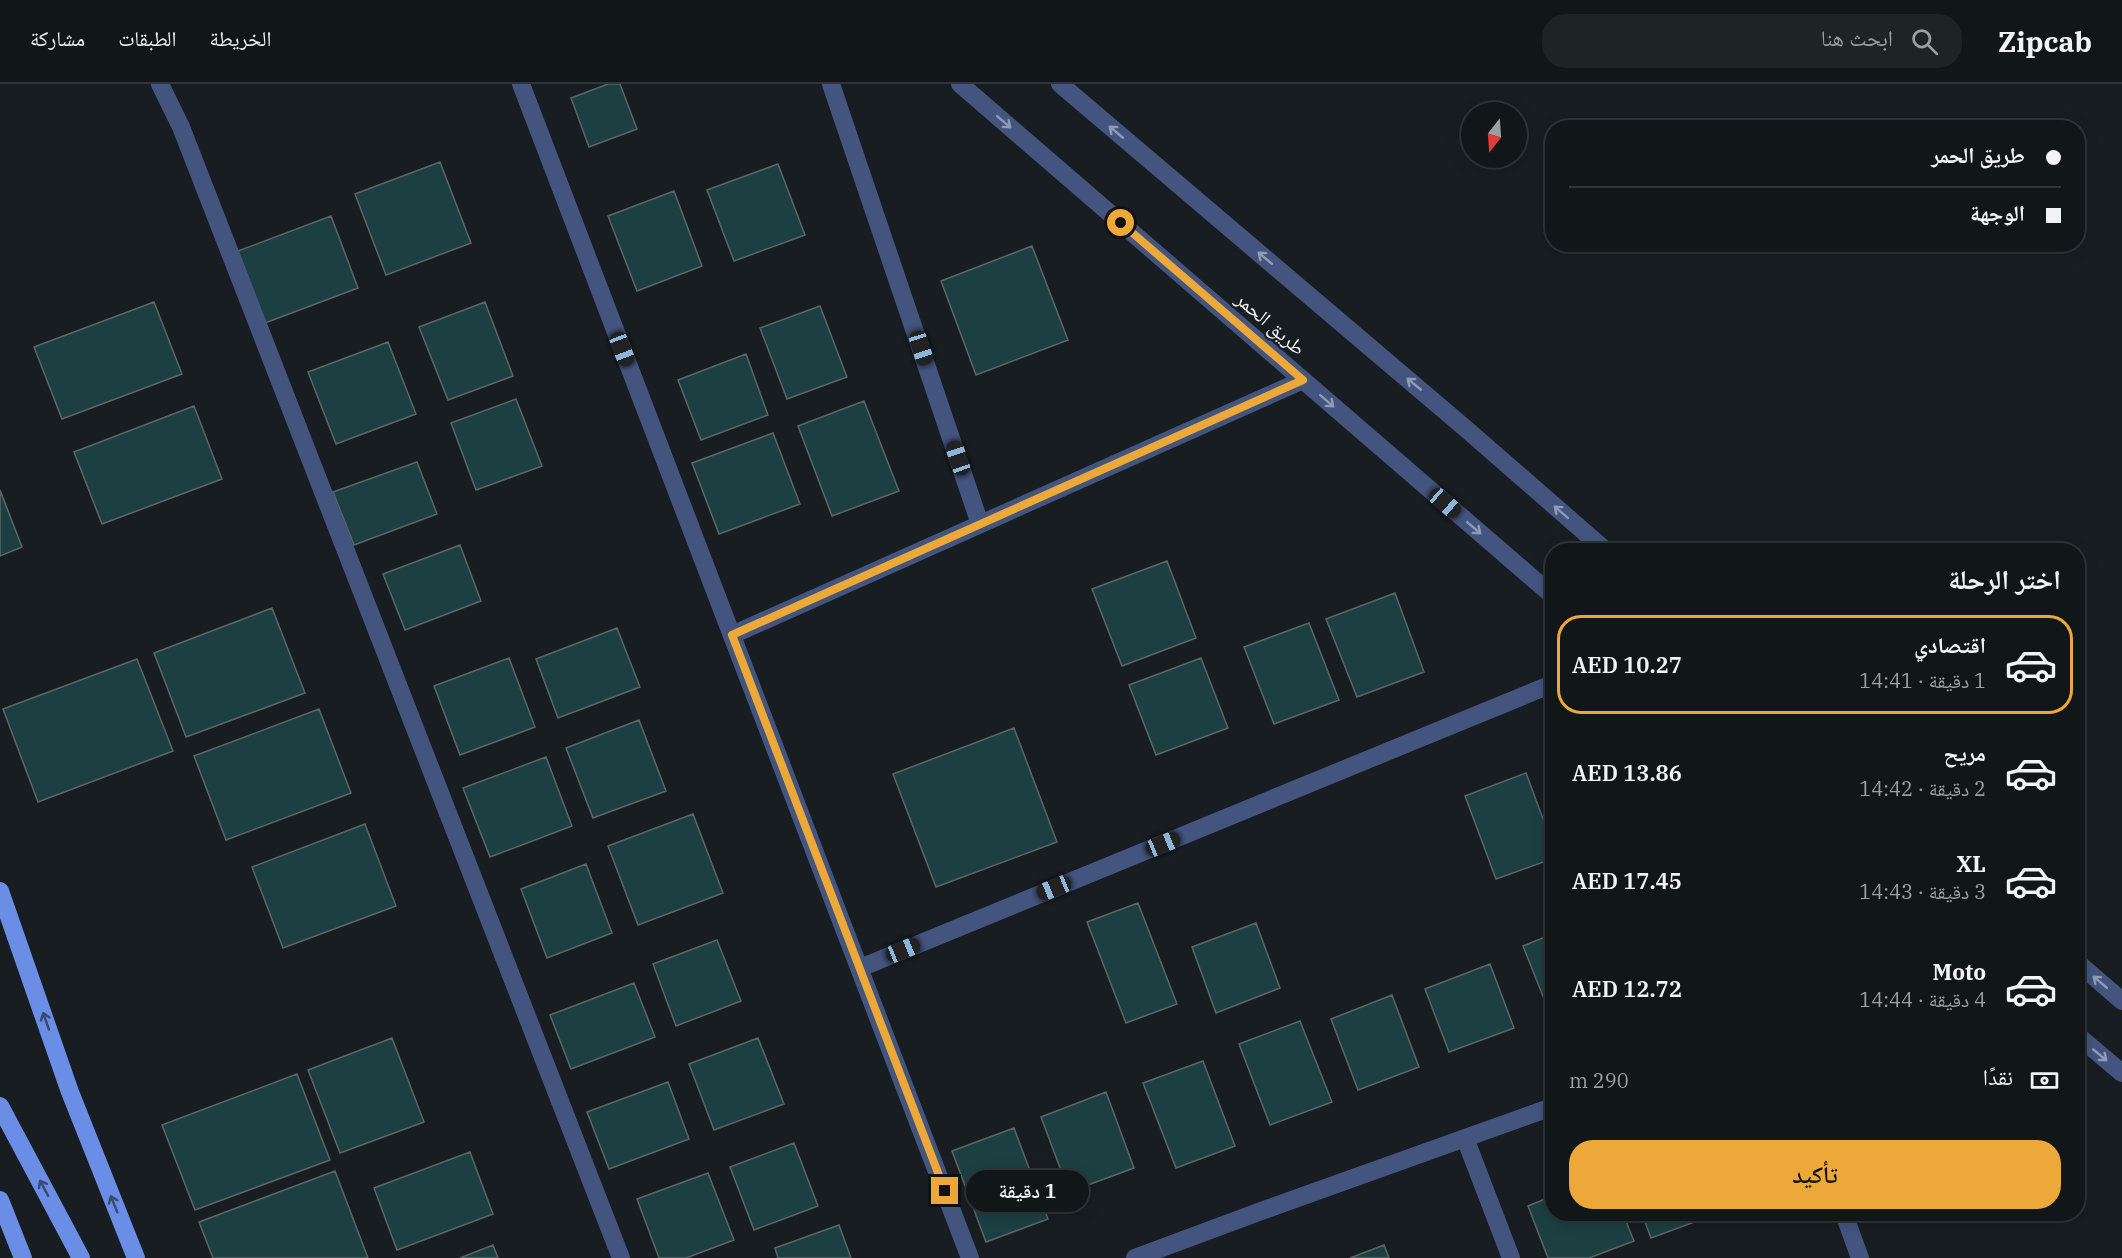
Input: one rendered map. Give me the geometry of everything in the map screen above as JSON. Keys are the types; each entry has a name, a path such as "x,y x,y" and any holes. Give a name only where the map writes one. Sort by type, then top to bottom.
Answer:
{"main road":[{"path":"0,891 70,1092 136,1258"},
{"path":"0,1106 81,1258"},
{"path":"0,1200 23,1258"}],"street":[{"path":"160,84 181,127 621,1258"},
{"path":"521,84 970,1258"},
{"path":"831,84 980,525"},
{"name":"طريق الحمر","path":"960,84 1545,589"},
{"path":"1060,84 1597,543"},
{"path":"732,635 1303,380"},
{"path":"860,968 1545,687"},
{"path":"2085,969 2122,1001"},
{"path":"2085,1042 2122,1074"},
{"path":"1135,1258 1545,1109"},
{"path":"1465,1138 1511,1258"},
{"path":"1847,1221 1860,1258"}],"building":[{"path":"608,84 620,84 637,129 589,147 571,98"},
{"path":"440,162 471,243 386,275 355,194"},
{"path":"778,164 805,235 734,261 707,190"},
{"path":"674,191 702,266 637,291 608,216"},
{"path":"331,216 358,288 265,323 238,251"},
{"path":"1032,246 1068,340 976,375 941,281"},
{"path":"154,302 182,374 62,419 34,347"},
{"path":"485,302 513,376 448,400 419,327"},
{"path":"820,306 847,377 787,399 760,328"},
{"path":"388,342 416,414 336,444 308,372"},
{"path":"746,354 768,415 701,440 678,380"},
{"path":"516,399 542,466 476,490 451,423"},
{"path":"864,401 899,491 832,516 798,426"},
{"path":"194,406 222,479 102,524 74,452"},
{"path":"773,433 800,504 719,534 692,463"},
{"path":"417,462 437,514 354,545 333,492"},
{"path":"0,490 22,547 0,556"},
{"path":"460,545 481,601 405,630 383,574"},
{"path":"1167,561 1196,638 1122,666 1092,589"},
{"path":"1395,593 1424,672 1357,697 1326,619"},
{"path":"272,608 305,693 186,737 154,653"},
{"path":"1309,623 1339,700 1274,724 1244,647"},
{"path":"617,628 640,687 558,718 536,659"},
{"path":"509,658 535,727 460,755 434,686"},
{"path":"1201,658 1228,728 1156,755 1129,685"},
{"path":"137,659 173,751 38,802 3,709"},
{"path":"319,709 351,793 226,840 194,756"},
{"path":"639,720 666,791 593,818 566,748"},
{"path":"1014,728 1057,842 936,887 893,774"},
{"path":"546,757 572,826 490,857 463,788"},
{"path":"1526,773 1545,824 1545,862 1496,879 1465,796"},
{"path":"693,814 723,893 638,925 608,846"},
{"path":"365,824 396,906 283,948 252,867"},
{"path":"586,864 612,933 547,958 521,889"},
{"path":"1138,903 1177,1004 1126,1023 1087,922"},
{"path":"1256,923 1280,988 1216,1013 1192,947"},
{"path":"1545,937 1545,1001 1523,946"},
{"path":"717,940 741,1001 676,1026 653,964"},
{"path":"1490,964 1514,1028 1449,1052 1425,989"},
{"path":"634,983 655,1037 571,1069 550,1015"},
{"path":"1392,995 1419,1067 1358,1090 1331,1019"},
{"path":"1300,1021 1332,1102 1270,1125 1239,1044"},
{"path":"392,1038 424,1122 340,1153 308,1070"},
{"path":"758,1038 784,1104 714,1130 689,1064"},
{"path":"1203,1061 1235,1146 1176,1168 1143,1083"},
{"path":"297,1074 330,1160 195,1210 162,1125"},
{"path":"668,1082 689,1139 609,1169 587,1112"},
{"path":"1106,1092 1134,1168 1069,1192 1041,1117"},
{"path":"1014,1128 1048,1219 986,1242 952,1151"},
{"path":"794,1143 818,1206 754,1230 730,1167"},
{"path":"470,1152 493,1214 397,1250 374,1188"},
{"path":"335,1171 368,1258 213,1258 199,1222"},
{"path":"708,1173 734,1240 686,1258 659,1258 637,1199"},
{"path":"1545,1199 1545,1221 1626,1221 1634,1241 1589,1258 1548,1258 1528,1206"},
{"path":"1645,1221 1697,1221 1651,1238"},
{"path":"839,1225 851,1258 778,1258 775,1248"},
{"path":"493,1245 498,1258 460,1258"},
{"path":"1384,1245 1389,1258 1350,1258"}],"route":[{"path":"945,1191 732,635 1303,380 1121,223"}]}
